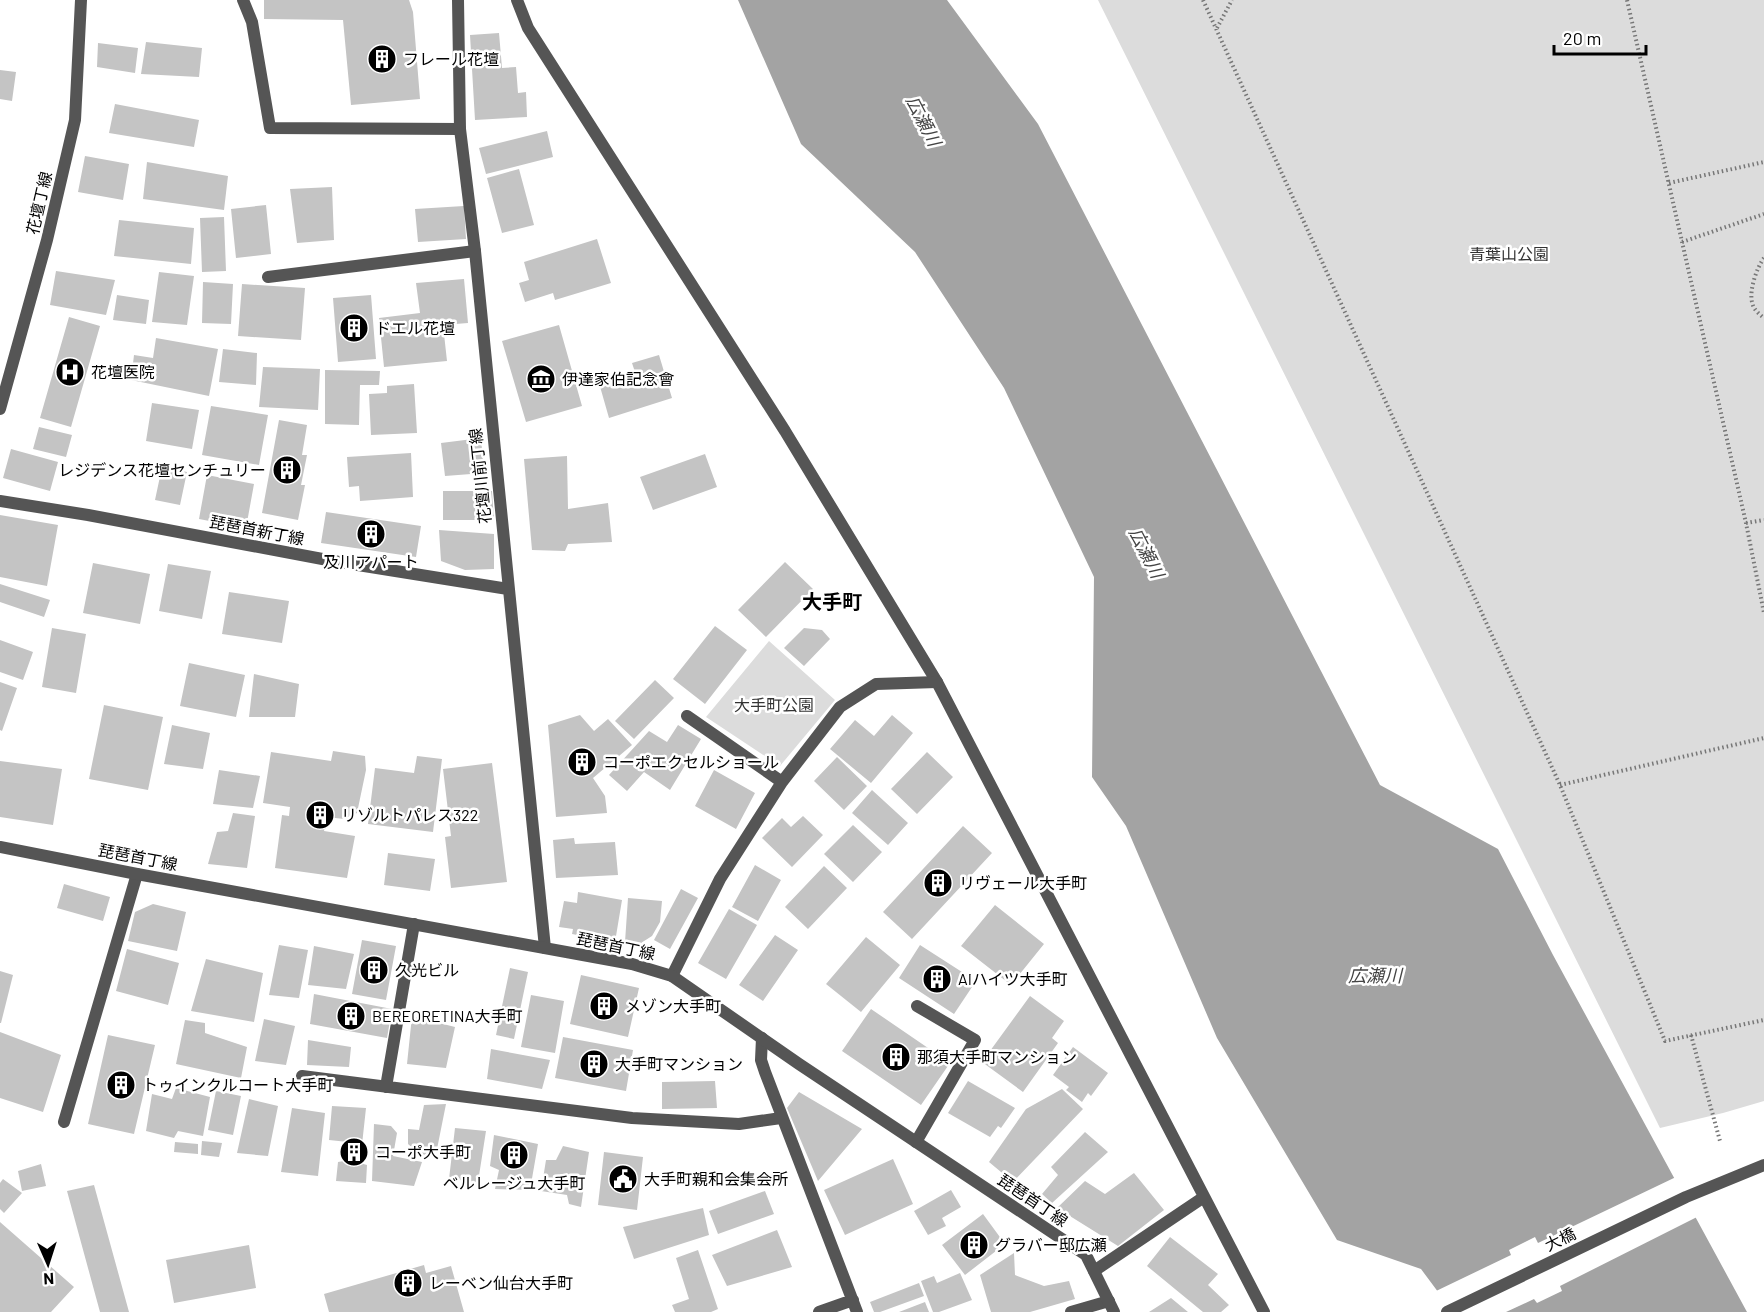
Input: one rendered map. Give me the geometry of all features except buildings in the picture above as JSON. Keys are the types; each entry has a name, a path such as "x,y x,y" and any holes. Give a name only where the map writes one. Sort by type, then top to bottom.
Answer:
{"street":[{"name":"花壇丁線","path":"0,409 47,240 75,120 81,0"},
{"path":"243,0 252,22 270,128 460,129"},
{"name":"花壇川前丁線","path":"458,0 460,129 475,251 544,948"},
{"path":"517,0 528,28 785,431 937,682 1264,1312"},
{"path":"268,277 475,251"},
{"name":"琵琶首新丁線","path":"0,501 88,515 333,561 508,589"},
{"path":"672,976 720,879 782,782 840,706 876,684 937,682"},
{"path":"687,716 782,782"},
{"name":"琵琶首丁線","path":"0,847 632,964 672,976 1086,1255 1112,1306"},
{"path":"64,1122 137,874"},
{"path":"386,1087 414,924"},
{"path":"916,1142 975,1040 917,1006"},
{"path":"762,1038 761,1060 781,1118 855,1306 819,1312"},
{"path":"302,1076 632,1118 739,1124 781,1118"},
{"name":"大橋","path":"1447,1312 1686,1197 1764,1165"},
{"path":"1094,1271 1204,1197"},
{"path":"1071,1312 1112,1306"}],"path":[{"path":"1203,0 1560,785 1665,1041 1764,1020"},
{"path":"1216,29 1232,0"},
{"path":"1627,0 1746,523 1764,613"},
{"path":"1669,183 1764,162"},
{"path":"1682,242 1764,214"},
{"path":"1764,258 1758,265 1752,302 1757,312 1764,318"},
{"path":"1746,523 1764,520"},
{"path":"1560,785 1764,738"},
{"path":"1691,1035 1720,1141"}],"green space":[{"name":"青葉山公園","path":"1098,0 1764,0 1764,1101 1660,1128"},
{"name":"大手町公園","path":"769,641 835,700 780,766 706,717"}],"water":[{"name":"広瀬川","path":"738,0 947,0 1038,124 1380,785 1498,849 1747,1312 1453,1312 1421,1269 1337,1240 1217,1038 1126,826 1092,777 1094,577 1004,388 915,252 801,144"}],"pier":[{"path":"1676,1177 1697,1217 1560,1286 1562,1291 1537,1303 1534,1299 1506,1312 1449,1312 1434,1292 1511,1255 1509,1250 1535,1237 1538,1243"}],"place":[{"name":"フレール花壇","path":"382,59"},
{"name":"ドエル花壇","path":"354,328"},
{"name":"花壇医院","path":"70,372"},
{"name":"伊達家伯記念會","path":"541,379"},
{"name":"レジデンス花壇センチュリー","path":"287,470"},
{"name":"及川アパート","path":"371,534"},
{"name":"コーポエクセルショール","path":"582,762"},
{"name":"リゾルトパレス322","path":"320,815"},
{"name":"リヴェール大手町","path":"938,883"},
{"name":"久光ビル","path":"374,970"},
{"name":"AIハイツ大手町","path":"937,979"},
{"name":"メゾン大手町","path":"604,1006"},
{"name":"BEREORETINA大手町","path":"351,1016"},
{"name":"那須大手町マンション","path":"896,1057"},
{"name":"大手町マンション","path":"594,1064"},
{"name":"トゥインクルコート大手町","path":"121,1085"},
{"name":"コーポ大手町","path":"354,1152"},
{"name":"ベルレージュ大手町","path":"514,1155"},
{"name":"大手町親和会集会所","path":"623,1179"},
{"name":"グラバー邸広瀬","path":"974,1245"},
{"name":"レーベン仙台大手町","path":"408,1283"}],"district":[{"name":"大手町","path":"832,602"}]}
